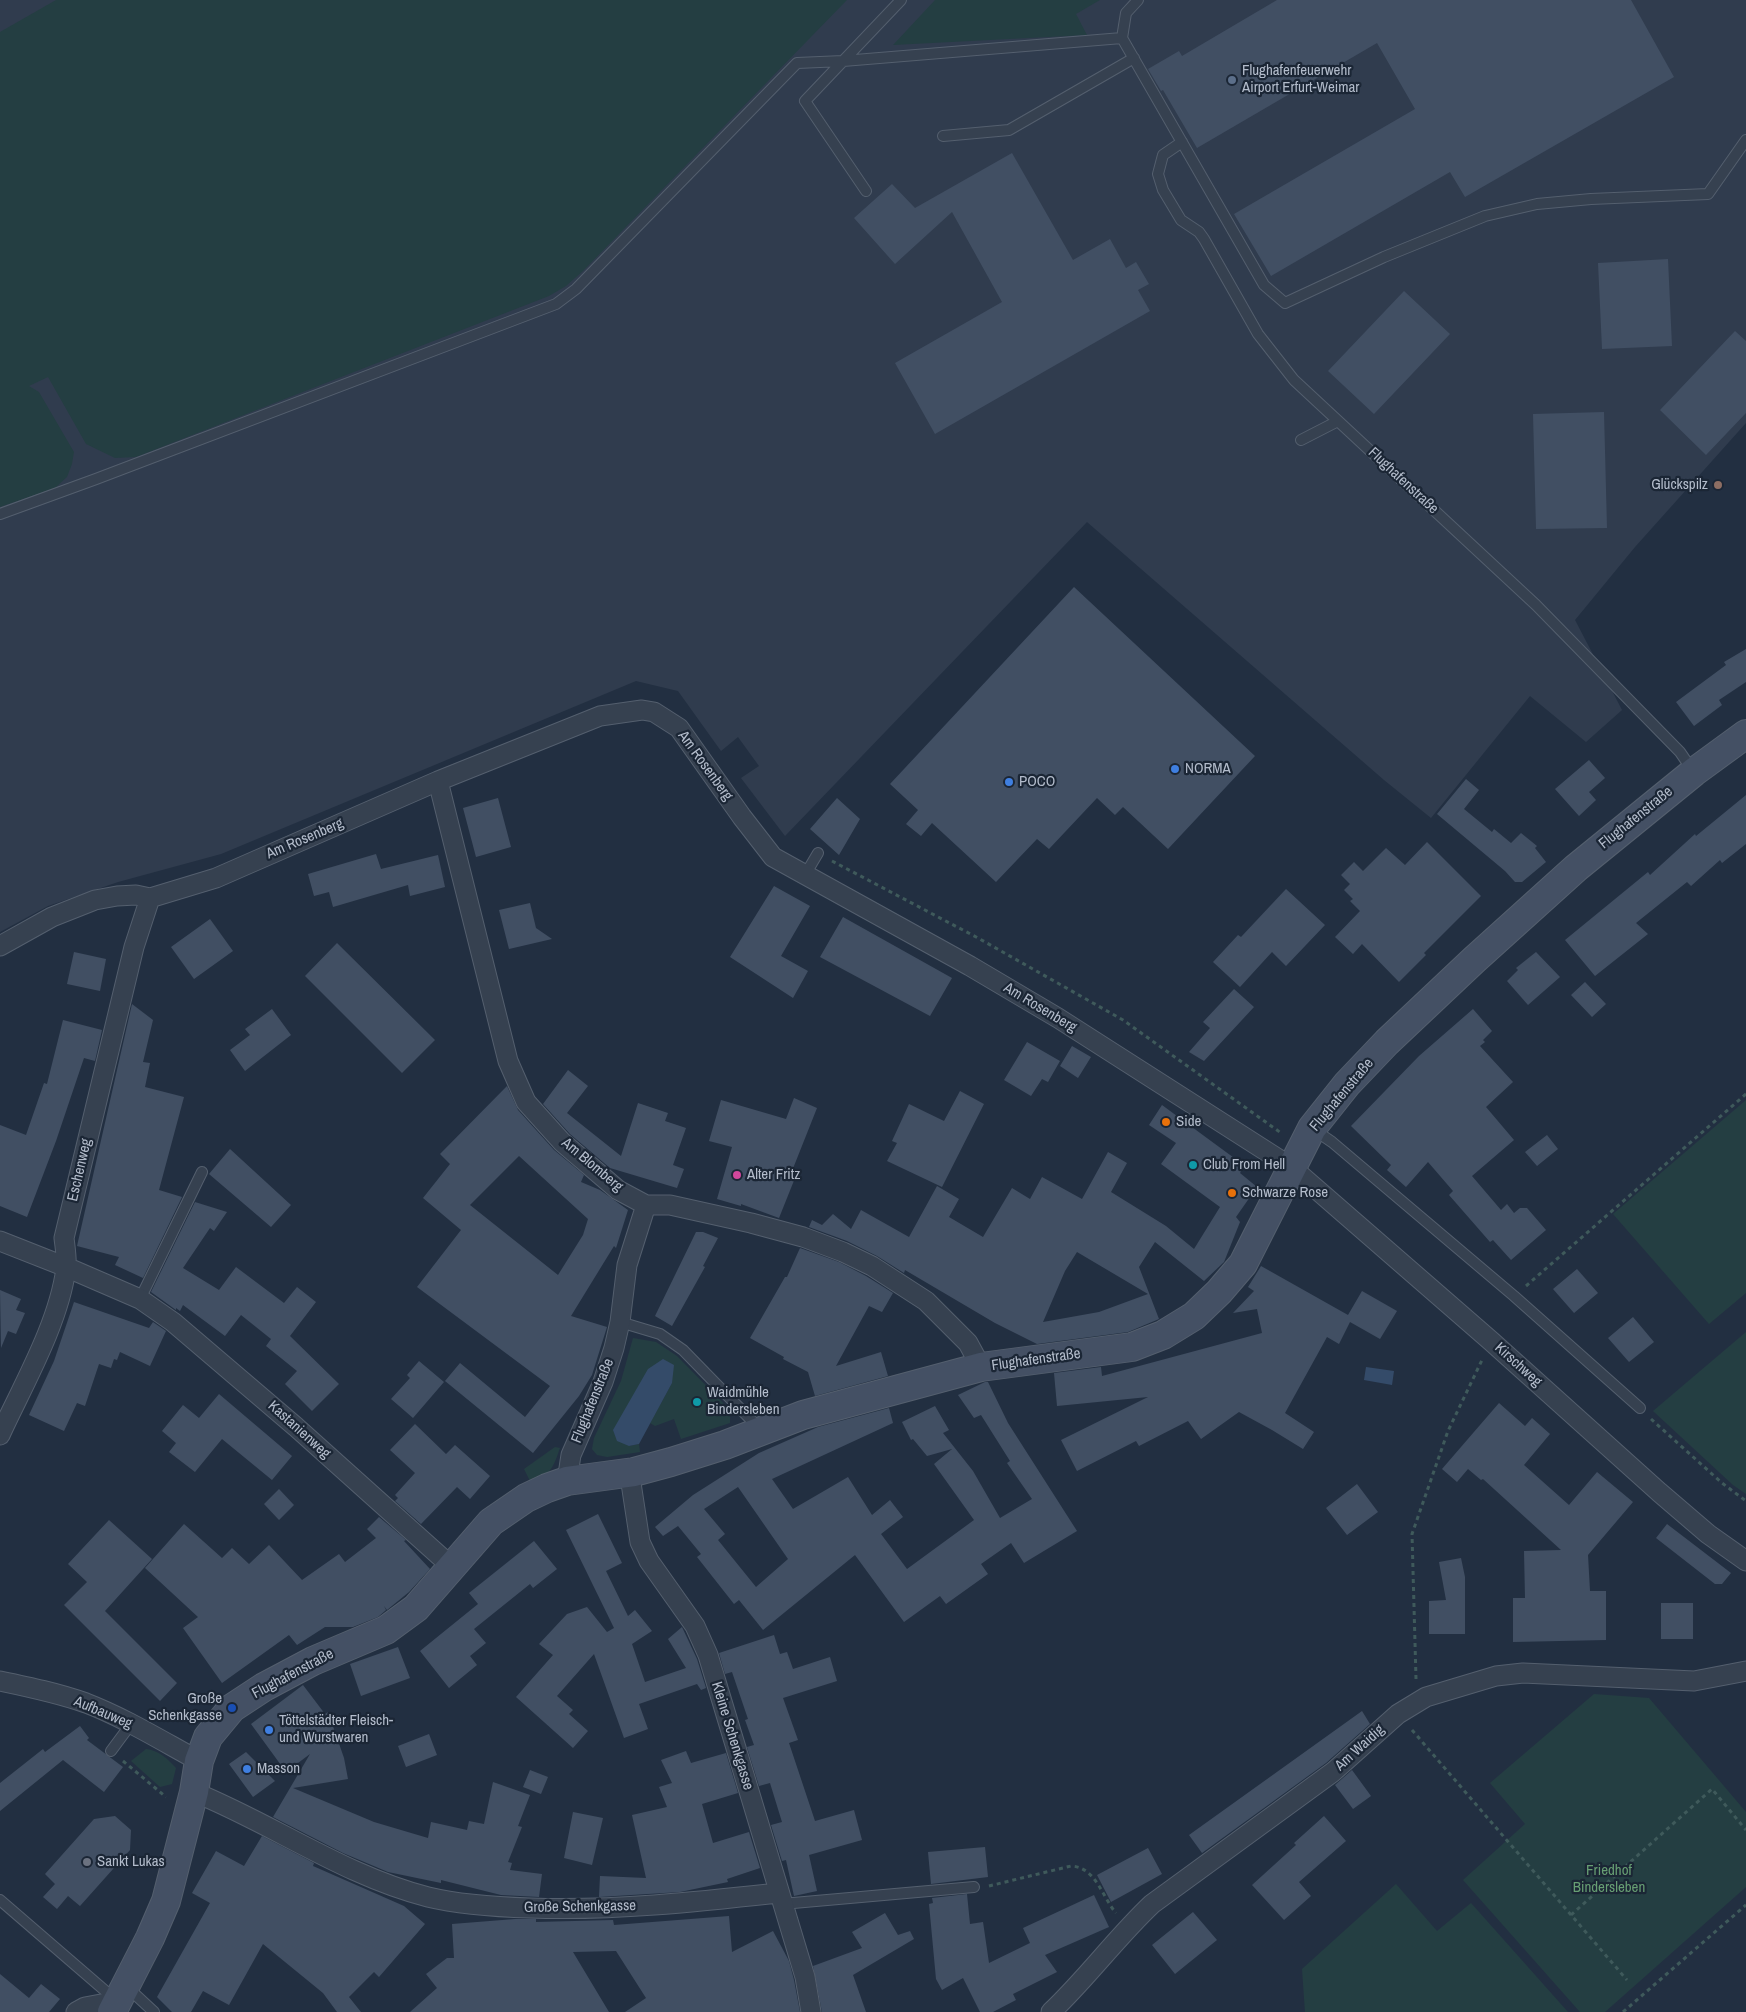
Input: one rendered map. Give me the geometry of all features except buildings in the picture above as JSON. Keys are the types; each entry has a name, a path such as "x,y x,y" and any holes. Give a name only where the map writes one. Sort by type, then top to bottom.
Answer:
{"street":[{"name":"Am Rosenberg","path":"0,946 52,917 95,900 136,895 150,898 216,878 438,781 600,716 648,711 679,728 773,857 970,966 1058,1018 1291,1167"},
{"name":"Flughafenstraße","path":"118,2000 150,1938 166,1901 191,1804 199,1761 208,1737 232,1708 264,1687 313,1661 386,1630 416,1608 492,1522 526,1498 567,1481 634,1472 725,1445 803,1415 981,1368 1132,1347 1163,1335 1194,1316 1219,1292 1243,1264 1312,1128 1347,1084 1387,1042 1466,966 1576,868 1694,772 1746,734"},
{"name":"Am Blomberg","path":"438,781 508,1061 526,1102 562,1142 618,1190 646,1204 670,1205 752,1223 803,1237 843,1252 872,1266 926,1301 968,1343 981,1368"},
{"name":"Eschenweg","path":"0,1435 43,1342 59,1301 66,1267 64,1238 134,947 150,898"},
{"name":"Kirschweg","path":"1291,1167 1491,1341 1659,1492 1708,1534 1746,1561"},
{"name":"Flughafenstraße","path":"567,1481 571,1455 603,1382 614,1348 620,1322 627,1265 646,1204"},
{"name":"Kastanienweg","path":"0,1241 140,1299 173,1322 238,1376 452,1568"},
{"name":"Kleine Schenkgasse","path":"634,1472 632,1483 640,1542 649,1561 695,1626 708,1656 805,1977 811,2012"},
{"name":"Am Waidig","path":"1051,2012 1096,1965 1128,1927 1152,1904 1333,1772 1398,1714 1417,1702 1441,1691 1496,1676 1523,1673 1694,1681 1746,1671"},
{"name":"Aufbauweg","path":"0,1681 36,1689 86,1704 132,1724 199,1761"},
{"name":"Große Schenkgasse","path":"191,1804 223,1803 375,1879 429,1897 489,1907 582,1910 780,1899"},
{"path":"76,2012 85,2007 118,2000"}],"lane":[{"path":"866,192 805,101 901,0"},
{"path":"1138,0 1126,13 1122,38 1264,285 1285,303 1384,256 1485,216 1536,204 1592,199 1708,194 1746,140"},
{"path":"0,514 556,304 576,289 797,63 843,61 1122,38"},
{"path":"943,136 1009,130 1134,58"},
{"name":"Flughafenstraße","path":"1182,142 1163,155 1158,174 1163,190 1181,220 1199,232 1204,239 1258,334 1294,380 1536,605 1680,752 1694,772"},
{"path":"1301,440 1338,421"},
{"path":"805,875 818,853"},
{"path":"1312,1128 1332,1142 1514,1296 1640,1408"},
{"path":"140,1299 202,1172"},
{"path":"620,1322 660,1334 683,1350 761,1431"},
{"path":"111,1751 132,1724"},
{"name":"Große Schenkgasse","path":"780,1899 974,1887"},
{"path":"0,1900 118,2000 154,2012"}],"path":[{"path":"818,853 978,938 1123,1020 1282,1133 1291,1167"},
{"path":"1514,1296 1746,1094"},
{"path":"1417,1702 1412,1534 1448,1431 1491,1341"},
{"path":"1640,1408 1722,1483 1746,1501"},
{"path":"1398,1714 1627,1980"},
{"path":"111,1751 191,1804"},
{"path":"1571,1915 1712,1789 1746,1830"},
{"path":"974,1887 984,1887 1072,1866 1079,1866 1092,1875 1109,1905 1128,1927"},
{"path":"1623,2012 1746,1905"}],"shaded area":[{"path":"0,0 1746,0 1746,423 1635,547 1575,620 1622,710 1586,742 1530,696 1431,818 1384,780 1087,522 785,836 741,778 759,766 738,737 721,751 678,691 636,681 221,854 118,882 48,906 0,932"},
{"path":"663,1359 674,1365 672,1383 639,1444 629,1446 617,1441 613,1430 648,1369"},
{"path":"1366,1367 1394,1371 1392,1385 1364,1380"}],"green space":[{"path":"56,0 847,0 583,271 566,286 549,296 136,457 115,458 86,444 48,377 29,386 39,392 74,452 72,464 67,477 55,488 0,507 0,32"},
{"path":"935,0 1100,0 1076,14 1087,35 893,45"},
{"path":"1746,1100 1746,1293 1709,1324 1613,1214"},
{"path":"1746,1332 1746,1494 1733,1485 1653,1411"},
{"path":"633,1338 656,1342 677,1356 730,1410 730,1423 681,1439 674,1419 655,1426 650,1423 672,1383 629,1446 639,1444 640,1452 607,1457 597,1455 592,1449 594,1438 621,1381"},
{"path":"555,1447 560,1448 550,1470 543,1477 531,1483 524,1469"},
{"name":"Friedhof Bindersleben","path":"1594,1694 1649,1698 1746,1812 1746,1887 1605,2012 1580,2012 1463,1880 1525,1824 1490,1783"},
{"path":"146,1749 162,1755 176,1768 172,1784 160,1787 131,1761"},
{"path":"1396,1884 1437,1931 1471,1903 1568,2012 1305,2012 1302,1969"}],"place":[{"name":"Flughafenfeuerwehr Airport Erfurt-Weimar","path":"1232,80"},
{"name":"Glückspilz","path":"1718,485"},
{"name":"NORMA","path":"1175,769"},
{"name":"POCO","path":"1009,782"},
{"name":"Side","path":"1166,1122"},
{"name":"Club From Hell","path":"1193,1165"},
{"name":"Alter Fritz","path":"737,1175"},
{"name":"Schwarze Rose","path":"1232,1193"},
{"name":"Waidmühle Bindersleben","path":"697,1402"},
{"name":"Große Schenkgasse","path":"232,1708"},
{"name":"Töttelstädter Fleisch- und Wurstwaren","path":"269,1730"},
{"name":"Masson","path":"247,1769"},
{"name":"Sankt Lukas","path":"87,1862"}]}
